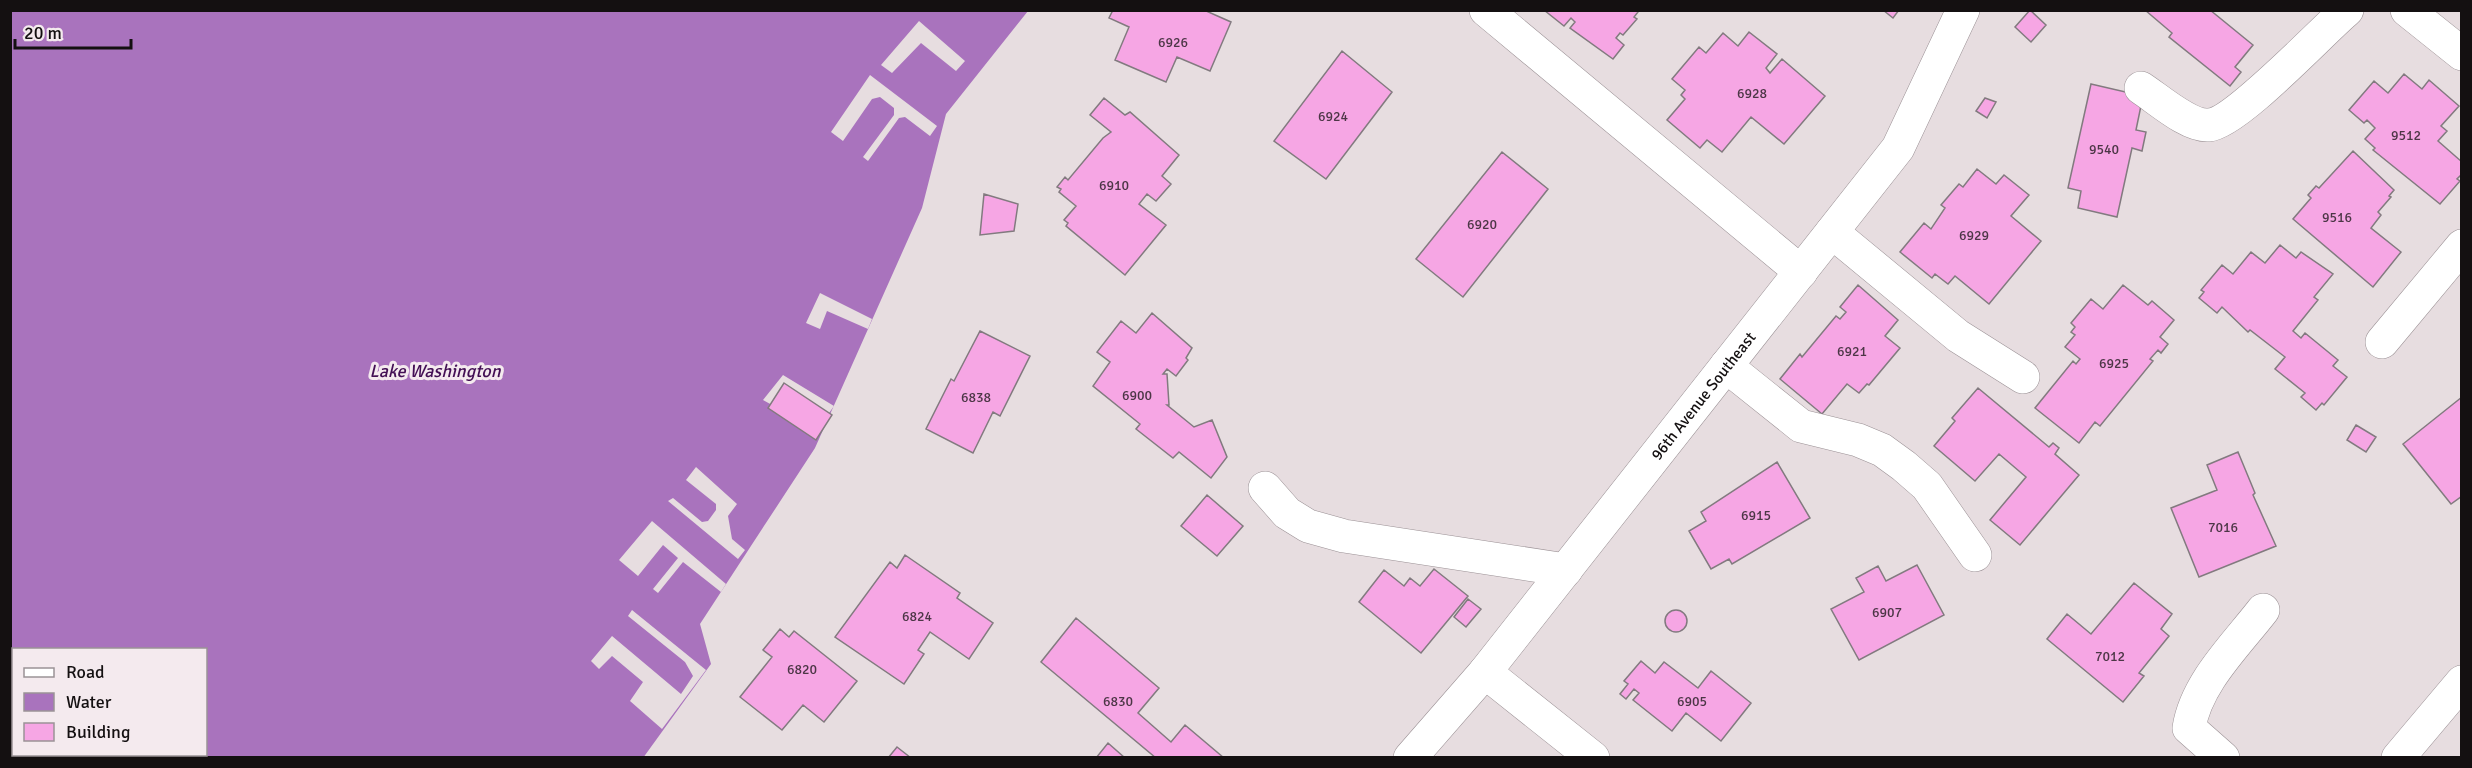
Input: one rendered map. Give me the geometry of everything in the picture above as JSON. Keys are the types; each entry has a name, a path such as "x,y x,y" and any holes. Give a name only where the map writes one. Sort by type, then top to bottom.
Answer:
{"street":[{"path":"1486,10 1801,272"},
{"name":"96th Avenue Southeast","path":"1410,758 1485,672 1898,148 1963,10"},
{"path":"2141,88 2191,122 2210,125 2234,114 2347,10"},
{"path":"2407,10 2462,54"},
{"path":"1832,232 1958,336 2024,377"},
{"path":"2382,342 2462,246"},
{"path":"1726,366 1801,426 1858,440 1882,450 1904,466 1927,486 1975,555"},
{"path":"1265,488 1287,513 1308,526 1344,536 1566,570"},
{"path":"2223,758 2189,728 2192,708 2218,668 2263,610"},
{"path":"1485,672 1593,758"},
{"path":"2398,758 2462,682"}],"water":[{"name":"Lake Washington","path":"10,11 1028,11 946,114 922,208 815,448 700,624 711,664 643,758 11,757"}],"pier":[{"path":"919,21 965,61 956,71 921,43 892,73 881,65"},
{"path":"870,75 937,126 930,136 905,117 899,118 868,161 863,157 894,115 894,108 880,97 872,99 843,141 831,132"},
{"path":"820,293 872,319 868,329 827,311 820,329 806,323"},
{"path":"783,375 834,406 817,430 763,400"},
{"path":"696,467 737,504 728,516 732,539 745,550 738,559 668,501 673,498 702,522 708,521 716,510 716,504 686,480"},
{"path":"652,521 726,584 721,592 683,562 658,593 653,589 678,558 663,545 638,576 619,560"},
{"path":"632,610 706,670 662,729 630,701 643,682 612,656 599,669 591,661 612,636 681,694 693,676 685,662 628,616"}],"building":[{"path":"1113,10 1204,10 1231,22 1210,71 1177,57 1166,82 1115,60 1129,27 1109,18"},
{"path":"1544,10 1635,10 1638,12 1634,17 1637,19 1623,35 1620,33 1616,38 1624,45 1613,59 1570,28 1575,22 1571,18 1564,26"},
{"path":"1883,10 1899,10 1893,18"},
{"path":"2030,10 2046,25 2031,42 2015,27"},
{"path":"2145,10 2210,10 2253,45 2235,67 2241,72 2230,86 2169,37 2172,33"},
{"path":"1749,32 1777,54 1766,68 1770,73 1782,59 1825,96 1784,144 1751,117 1722,152 1707,140 1700,148 1667,120 1685,99 1681,95 1685,90 1672,79 1699,47 1706,53 1723,33 1738,46"},
{"path":"1342,51 1392,92 1326,179 1274,141"},
{"path":"2404,74 2422,89 2429,80 2459,106 2441,126 2447,131 2438,141 2462,162 2462,174 2457,179 2460,181 2440,204 2373,150 2375,148 2365,139 2375,128 2367,120 2364,123 2349,110 2374,81 2388,93"},
{"path":"2091,84 2143,96 2136,130 2146,132 2142,151 2132,148 2117,217 2078,208 2081,191 2068,188"},
{"path":"1104,98 1125,115 1130,112 1179,155 1162,176 1171,184 1156,201 1147,194 1139,204 1166,225 1125,275 1066,226 1068,223 1064,220 1076,206 1059,192 1061,189 1057,187 1065,177 1068,180 1103,138 1111,132 1090,115"},
{"path":"1985,98 1996,102 1987,118 1976,111"},
{"path":"2353,151 2394,190 2378,212 2381,215 2371,228 2401,252 2373,287 2293,219 2311,198 2308,195 2316,186 2319,188"},
{"path":"1502,152 1548,189 1463,297 1416,259"},
{"path":"1977,169 1996,184 2004,175 2029,195 2011,216 2041,241 1989,304 1955,276 1948,284 1935,274 1932,278 1900,252 1924,223 1931,229 1945,208 1941,205 1959,184 1963,187"},
{"path":"984,194 1018,204 1014,231 980,235"},
{"path":"2280,245 2296,258 2301,252 2333,274 2314,297 2318,300 2293,331 2301,338 2305,333 2338,360 2333,366 2347,377 2324,405 2322,403 2316,410 2301,397 2305,393 2275,369 2285,357 2250,330 2248,332 2222,307 2217,313 2199,298 2204,292 2201,290 2222,265 2233,274 2251,252 2265,263"},
{"path":"1858,285 1898,320 1885,336 1900,348 1869,385 1867,384 1859,393 1847,384 1822,414 1780,379 1800,354 1802,357 1836,316 1840,319 1846,312 1840,307"},
{"path":"2123,285 2148,305 2152,301 2174,320 2160,337 2168,344 2161,353 2158,350 2150,359 2153,361 2100,426 2095,422 2079,443 2035,408 2073,361 2076,364 2080,359 2065,347 2075,335 2071,332 2075,327 2071,323 2091,299 2103,309"},
{"path":"1152,313 1192,348 1186,358 1188,360 1176,376 1167,369 1163,374 1167,374 1169,405 1167,405 1194,427 1212,420 1227,457 1211,478 1179,452 1173,458 1136,429 1140,424 1093,386 1110,362 1097,352 1121,321 1136,333"},
{"path":"980,331 1030,356 1000,416 993,412 973,453 926,429 951,379 954,381"},
{"path":"784,383 832,415 816,440 768,408"},
{"path":"1978,388 2049,447 2053,443 2059,448 2055,454 2079,475 2020,545 1990,520 2026,477 1999,454 1975,481 1934,446 1955,421 1952,418"},
{"path":"2462,397 2462,496 2451,504 2403,444"},
{"path":"2356,425 2376,437 2366,452 2347,440"},
{"path":"2238,452 2255,493 2253,495 2276,546 2199,577 2171,508 2217,490 2207,465"},
{"path":"1777,462 1810,518 1732,564 1729,559 1711,569 1689,531 1706,521 1701,512"},
{"path":"1207,495 1243,526 1217,556 1181,526"},
{"path":"905,555 960,593 957,598 993,623 969,659 930,632 918,650 924,654 904,684 835,637 890,562 897,568"},
{"path":"1917,565 1944,615 1859,660 1831,609 1864,592 1856,578 1878,566 1886,581"},
{"path":"1434,569 1468,596 1421,653 1359,602 1384,570 1404,586 1410,578 1420,586"},
{"path":"2134,583 2172,614 2161,629 2169,636 2139,673 2144,676 2123,702 2047,639 2067,614 2091,634"},
{"path":"1468,599 1481,609 1466,627 1454,617"},
{"path":"1676,610 1686,617 1687,621 1680,631 1676,632 1666,625 1665,621 1672,611"},
{"path":"1076,618 1159,688 1138,713 1171,742 1185,725 1224,758 1156,758 1041,662"},
{"path":"780,629 789,637 794,631 857,681 824,722 803,705 782,730 740,697 772,657 763,650"},
{"path":"1641,661 1655,673 1664,662 1698,688 1711,671 1751,703 1721,741 1686,713 1672,731 1633,700 1639,693 1634,689 1626,699 1620,694 1628,684 1624,681"},
{"path":"1108,743 1125,758 1096,758"},
{"path":"897,747 911,758 888,758"}]}
